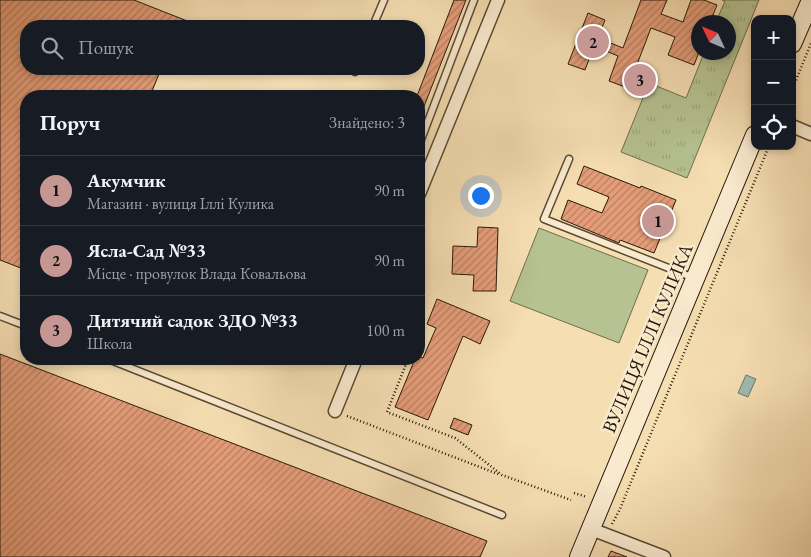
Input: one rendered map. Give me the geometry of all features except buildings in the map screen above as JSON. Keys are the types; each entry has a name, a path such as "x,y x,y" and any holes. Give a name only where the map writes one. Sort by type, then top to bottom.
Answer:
{"street":[{"path":"425,177 498,0"},
{"path":"796,34 810,0"},
{"path":"796,128 811,134"},
{"name":"ВУЛИЦЯ ІЛЛІ КУЛИКА","path":"579,557 599,532 695,278 751,145"},
{"path":"335,411 354,365"},
{"path":"599,532 664,557"}],"lane":[{"path":"376,20 384,0"},
{"path":"425,129 474,0"},
{"path":"569,159 544,219 695,278"},
{"path":"0,316 20,324"},
{"path":"123,365 502,515"}],"path":[{"path":"796,80 811,43"},
{"path":"599,532 620,509 767,150"},
{"path":"406,365 387,412 455,438 502,475"},
{"path":"335,411 571,500"}],"green space":[{"path":"722,0 759,0 753,15 751,15 751,20 736,57 736,15 719,15 725,1"},
{"path":"701,60 735,60 687,178 621,152 649,83 686,98"},
{"path":"539,228 648,270 619,343 510,301"}],"water":[{"path":"746,375 756,379 748,397 738,393"}],"place":[{"name":"Ясла-Сад №33","path":"593,42"},
{"name":"Дитячий садок ЗДО №33","path":"640,80"},
{"name":"Акумчик","path":"658,221"}]}
